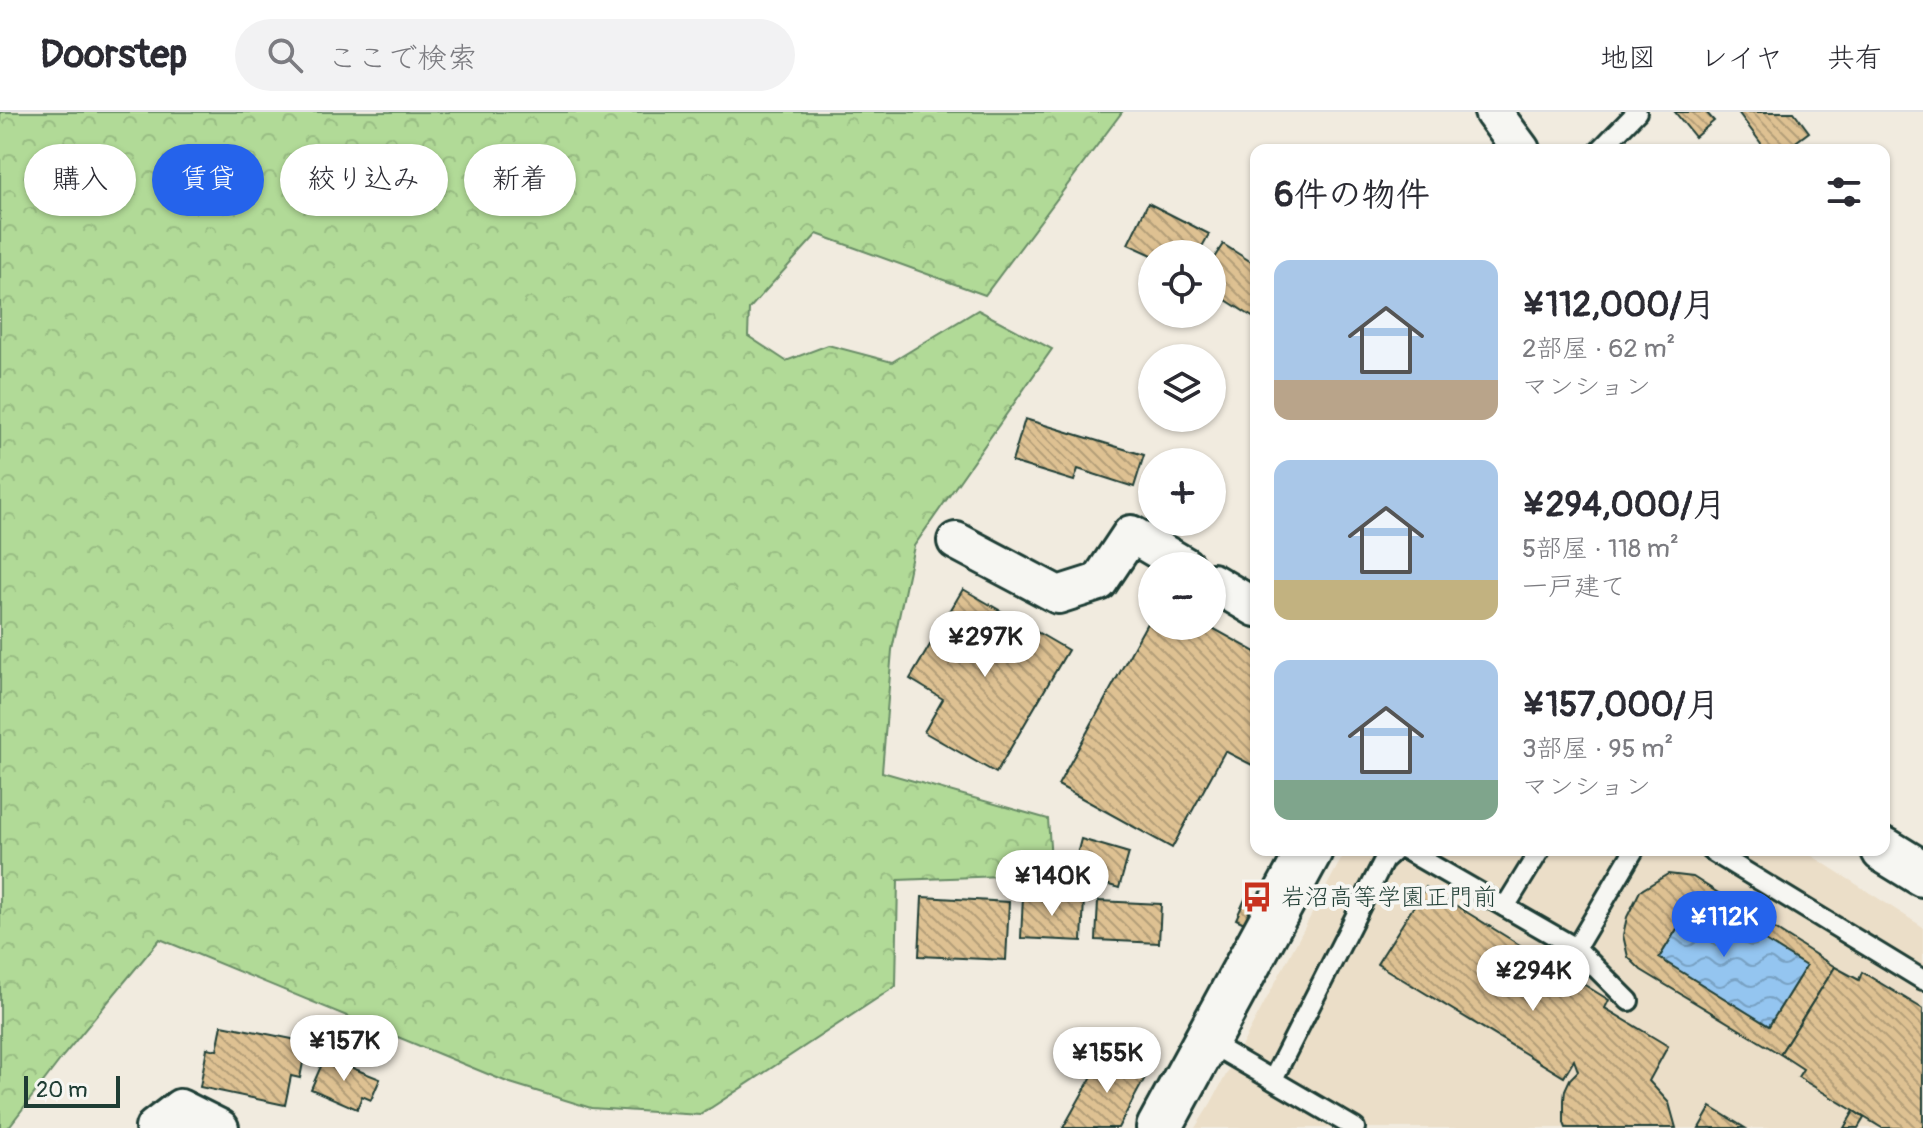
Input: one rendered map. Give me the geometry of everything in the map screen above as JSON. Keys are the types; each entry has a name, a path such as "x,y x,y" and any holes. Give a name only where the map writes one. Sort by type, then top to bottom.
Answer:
{"street":[{"path":"1493,112 1517,144"},
{"path":"956,541 1058,595 1099,582 1131,534 1161,552"},
{"path":"1226,590 1250,604"},
{"path":"1890,854 1923,874"},
{"path":"1159,1128 1307,856"},
{"path":"154,1128 180,1108 220,1128"}],"lane":[{"path":"1606,144 1637,112"},
{"path":"1273,1079 1388,856"},
{"path":"1416,856 1576,948 1629,1001"},
{"path":"1505,907 1536,856"},
{"path":"1576,948 1630,856"},
{"path":"1720,856 1923,980"},
{"path":"1206,1041 1355,1128"}],"shaded area":[{"path":"1343,856 1812,856 1923,927 1923,1128 1195,1128"}],"green space":[{"path":"0,112 1122,112 985,295 817,234 749,309 748,336 786,361 828,345 892,362 978,310 1052,349 914,546 892,650 882,772 1048,819 1052,874 898,880 896,986 700,1115 591,1108 507,1082 160,939 8,1128 0,1128"}],"water":[{"path":"1696,898 1806,966 1769,1026 1659,958"}],"building":[{"path":"1675,112 1706,112 1714,121 1695,137"},
{"path":"1738,112 1794,112 1809,132 1793,144 1762,144"},
{"path":"1148,203 1209,234 1206,240 1138,240 1138,249 1128,244"},
{"path":"1226,246 1250,261 1250,315 1226,300"},
{"path":"1025,419 1138,453 1138,474 1134,487 1078,469 1074,481 1012,462"},
{"path":"963,589 1068,650 996,773 924,732 943,699 910,679"},
{"path":"1226,635 1250,649 1250,764 1225,751 1172,848 1058,785 1138,639 1226,640"},
{"path":"1081,839 1129,853 1119,888 1072,874"},
{"path":"1668,874 1693,877 1835,967 1780,1054 1641,970 1628,957 1623,935 1627,917 1640,891","holes":["1696,898 1806,966 1769,1026 1659,958"]},
{"path":"1426,887 1609,1000 1605,1008 1668,1046 1649,1081 1669,1103 1676,1128 1566,1128 1565,1090 1578,1071 1574,1060 1564,1077 1377,964"},
{"path":"1023,896 1084,899 1082,941 1021,938"},
{"path":"922,897 1009,902 1006,960 919,956"},
{"path":"1246,897 1263,905 1252,927 1236,919"},
{"path":"1098,901 1161,904 1159,943 1096,940"},
{"path":"1835,967 1859,980 1862,972 1923,1009 1923,1128 1882,1128 1798,1077 1803,1069 1780,1054"},
{"path":"222,1025 307,1042 300,1078 291,1076 285,1105 200,1087 207,1048 217,1050"},
{"path":"1106,1051 1147,1074 1118,1128 1063,1128"},
{"path":"325,1057 380,1079 371,1100 362,1096 357,1109 311,1089"},
{"path":"1711,1107 1745,1128 1699,1128"},
{"path":"1854,1111 1864,1118 1858,1128 1844,1128"}],"place":[{"name":"岩沼高等学園正門前","path":"1257,897"}]}
